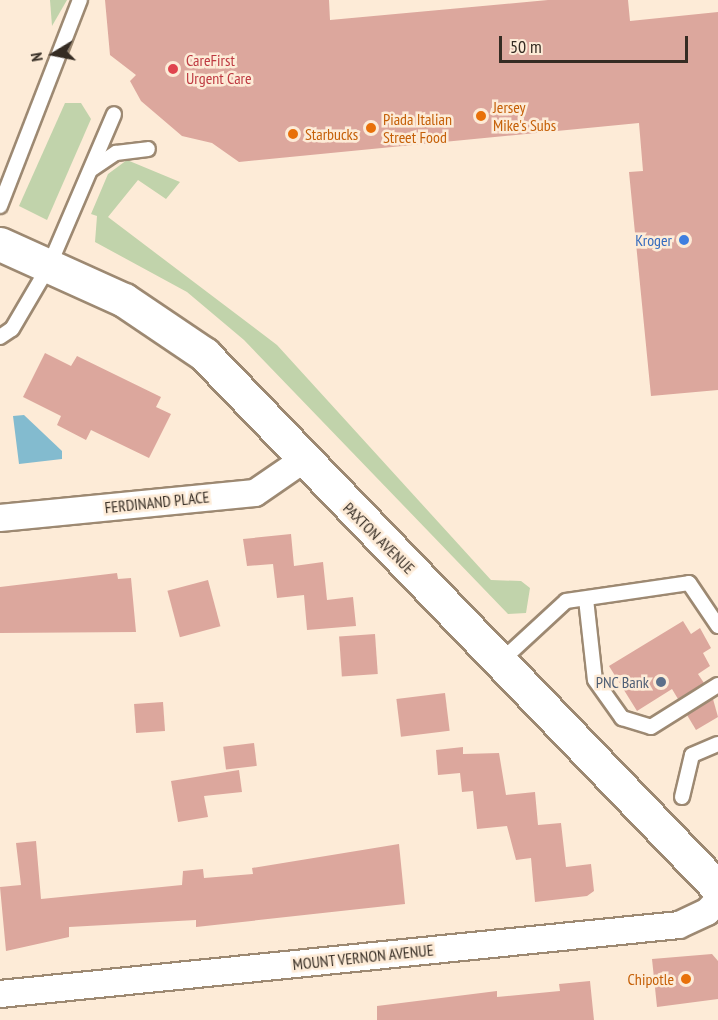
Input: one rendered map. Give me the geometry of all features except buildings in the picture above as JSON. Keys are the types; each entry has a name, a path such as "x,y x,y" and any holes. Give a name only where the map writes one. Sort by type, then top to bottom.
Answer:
{"street":[{"name":"PAXTON AVENUE","path":"0,244 124,300 204,354 303,460 718,888"},
{"name":"FERDINAND PLACE","path":"0,518 255,493 303,460"},
{"name":"MOUNT VERNON AVENUE","path":"0,994 679,925 707,912 718,900"}],"lane":[{"path":"0,206 80,0"},
{"path":"0,337 12,329 49,266 114,114"},
{"path":"90,171 116,153 148,149"},
{"path":"501,662 566,601 689,583 718,626"},
{"path":"586,599 595,680 622,718 651,728 718,685"},
{"path":"682,797 692,755 718,744"}],"green space":[{"path":"50,0 67,0 52,26"},
{"path":"65,103 81,103 91,119 47,220 19,206"},
{"path":"127,160 180,182 166,199 138,180 108,217 277,345 491,580 521,581 530,588 526,613 508,614 244,340 187,292 95,242 97,216 91,214 108,174"}],"water":[{"path":"24,415 62,451 62,459 19,464 13,416"}],"place":[{"name":"CareFirst Urgent Care","path":"173,69"},
{"name":"Jersey Mike's Subs","path":"481,116"},
{"name":"Piada Italian Street Food","path":"371,128"},
{"name":"Starbucks","path":"293,134"},
{"name":"Kroger","path":"684,240"},
{"name":"PNC Bank","path":"661,682"},
{"name":"Chipotle","path":"686,979"}]}
